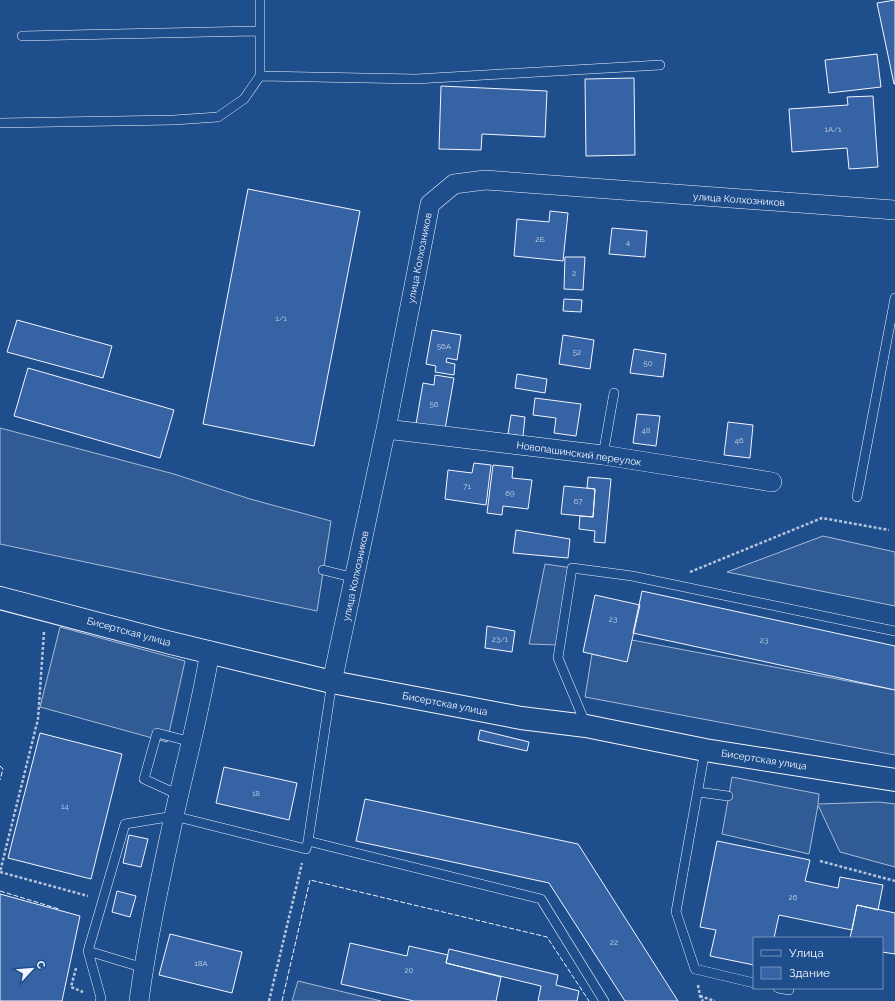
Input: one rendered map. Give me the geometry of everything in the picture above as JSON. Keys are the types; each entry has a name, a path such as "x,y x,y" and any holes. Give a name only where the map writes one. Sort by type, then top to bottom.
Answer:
{"main road":[{"name":"Бисертская улица","path":"0,598 171,643 210,651 332,682 521,718 586,726 706,750 895,780"}],"street":[{"name":"улица Колхозников","path":"332,682 386,429 430,204 454,184 485,180 895,210"},
{"name":"Новопашинский переулок","path":"386,429 603,455 772,482"},
{"path":"139,1001 144,968 174,816 192,742 210,651"}],"lane":[{"path":"0,123 174,120 218,117 244,99 260,76 260,0"},
{"path":"22,36 260,31"},
{"path":"260,76 416,79 660,66"},
{"path":"857,497 895,298"},
{"path":"603,455 614,392"},
{"path":"586,726 558,658 572,568 632,576 895,631"},
{"path":"323,570 354,578"},
{"path":"307,845 332,682"},
{"path":"179,795 144,779 156,733 192,742"},
{"path":"706,750 676,912 695,969 753,982"},
{"path":"698,792 728,796"},
{"path":"101,999 88,951 125,824 174,816 541,899 604,1001"},
{"path":"88,951 144,968"},
{"path":"784,989 789,990"}],"path":[{"path":"664,583 822,518 889,530"},
{"path":"46,610 38,720 0,872 93,898"},
{"path":"269,1001 307,845"},
{"path":"820,861 895,880"},
{"path":"77,965 71,988 101,999"},
{"path":"704,1001 700,996 715,1001"}],"shaded area":[{"path":"0,428 174,474 250,499 331,521 317,611 0,544"},
{"path":"823,536 895,552 895,606 727,572"},
{"path":"545,564 572,568 559,645 529,644"},
{"path":"60,627 185,661 167,742 40,707"},
{"path":"632,640 895,690 895,755 585,697 592,654 627,661"},
{"path":"732,777 819,794 818,804 879,802 895,804 895,867 840,852 818,805 809,854 722,834"},
{"path":"298,981 381,1001 292,1001"}],"building":[{"path":"895,0 895,84 894,84 877,3"},
{"path":"877,54 881,87 829,93 825,60"},
{"path":"634,78 635,155 586,156 585,79"},
{"path":"441,86 547,91 545,137 482,134 481,150 439,149"},
{"path":"873,96 878,167 849,169 847,148 792,152 789,109 848,105 847,97"},
{"path":"248,189 360,211 314,446 203,424"},
{"path":"550,211 568,213 563,261 514,256 517,219 549,222"},
{"path":"612,228 647,231 645,257 609,254"},
{"path":"565,257 585,257 583,290 564,289"},
{"path":"564,299 582,300 581,312 563,311"},
{"path":"17,320 112,346 103,378 7,352"},
{"path":"432,330 461,335 457,360 447,358 446,362 455,364 454,375 435,372 436,366 426,364"},
{"path":"563,335 594,340 590,369 559,364"},
{"path":"634,349 666,354 663,377 630,373"},
{"path":"28,368 174,410 160,458 14,416"},
{"path":"517,374 547,379 545,393 515,388"},
{"path":"435,375 454,378 445,429 416,424 423,383 434,385"},
{"path":"535,398 581,404 576,436 554,433 556,418 533,415"},
{"path":"637,414 660,416 656,446 633,443"},
{"path":"511,415 525,417 523,436 508,434"},
{"path":"728,422 753,425 750,458 724,455"},
{"path":"474,463 491,465 486,505 445,499 448,470 472,473"},
{"path":"493,465 513,467 512,478 532,480 528,509 503,506 502,515 487,513"},
{"path":"588,477 611,479 605,543 594,542 595,531 579,529 580,516 593,517 595,489 587,488"},
{"path":"564,486 595,489 593,517 561,514"},
{"path":"516,530 570,539 568,558 513,553"},
{"path":"642,591 895,646 895,690 633,633"},
{"path":"595,595 640,605 627,662 583,652"},
{"path":"487,626 515,631 512,652 485,648"},
{"path":"480,730 529,742 527,751 478,740"},
{"path":"40,733 122,754 91,879 8,858"},
{"path":"224,767 297,783 289,820 216,803"},
{"path":"365,799 578,844 678,1001 625,1001 549,883 356,841"},
{"path":"129,835 148,839 141,867 123,863"},
{"path":"717,841 810,860 805,881 838,888 840,877 883,885 878,910 857,905 852,930 779,915 774,937 753,937 753,965 710,956 716,930 700,927"},
{"path":"117,891 136,896 130,917 112,912"},
{"path":"0,894 80,916 62,1001 0,1001"},
{"path":"857,905 895,913 895,954 883,952 883,937 850,937"},
{"path":"170,934 242,952 232,993 159,975"},
{"path":"350,943 407,956 409,946 448,955 446,963 501,977 496,1001 414,1001 341,984"},
{"path":"449,949 558,975 556,985 579,991 577,1001 538,1001 541,986 446,963"}],"fence":[{"path":"0,766 3,769 0,780"},
{"path":"282,1001 310,880 547,937 589,1001"},
{"path":"0,891 59,909"}]}
